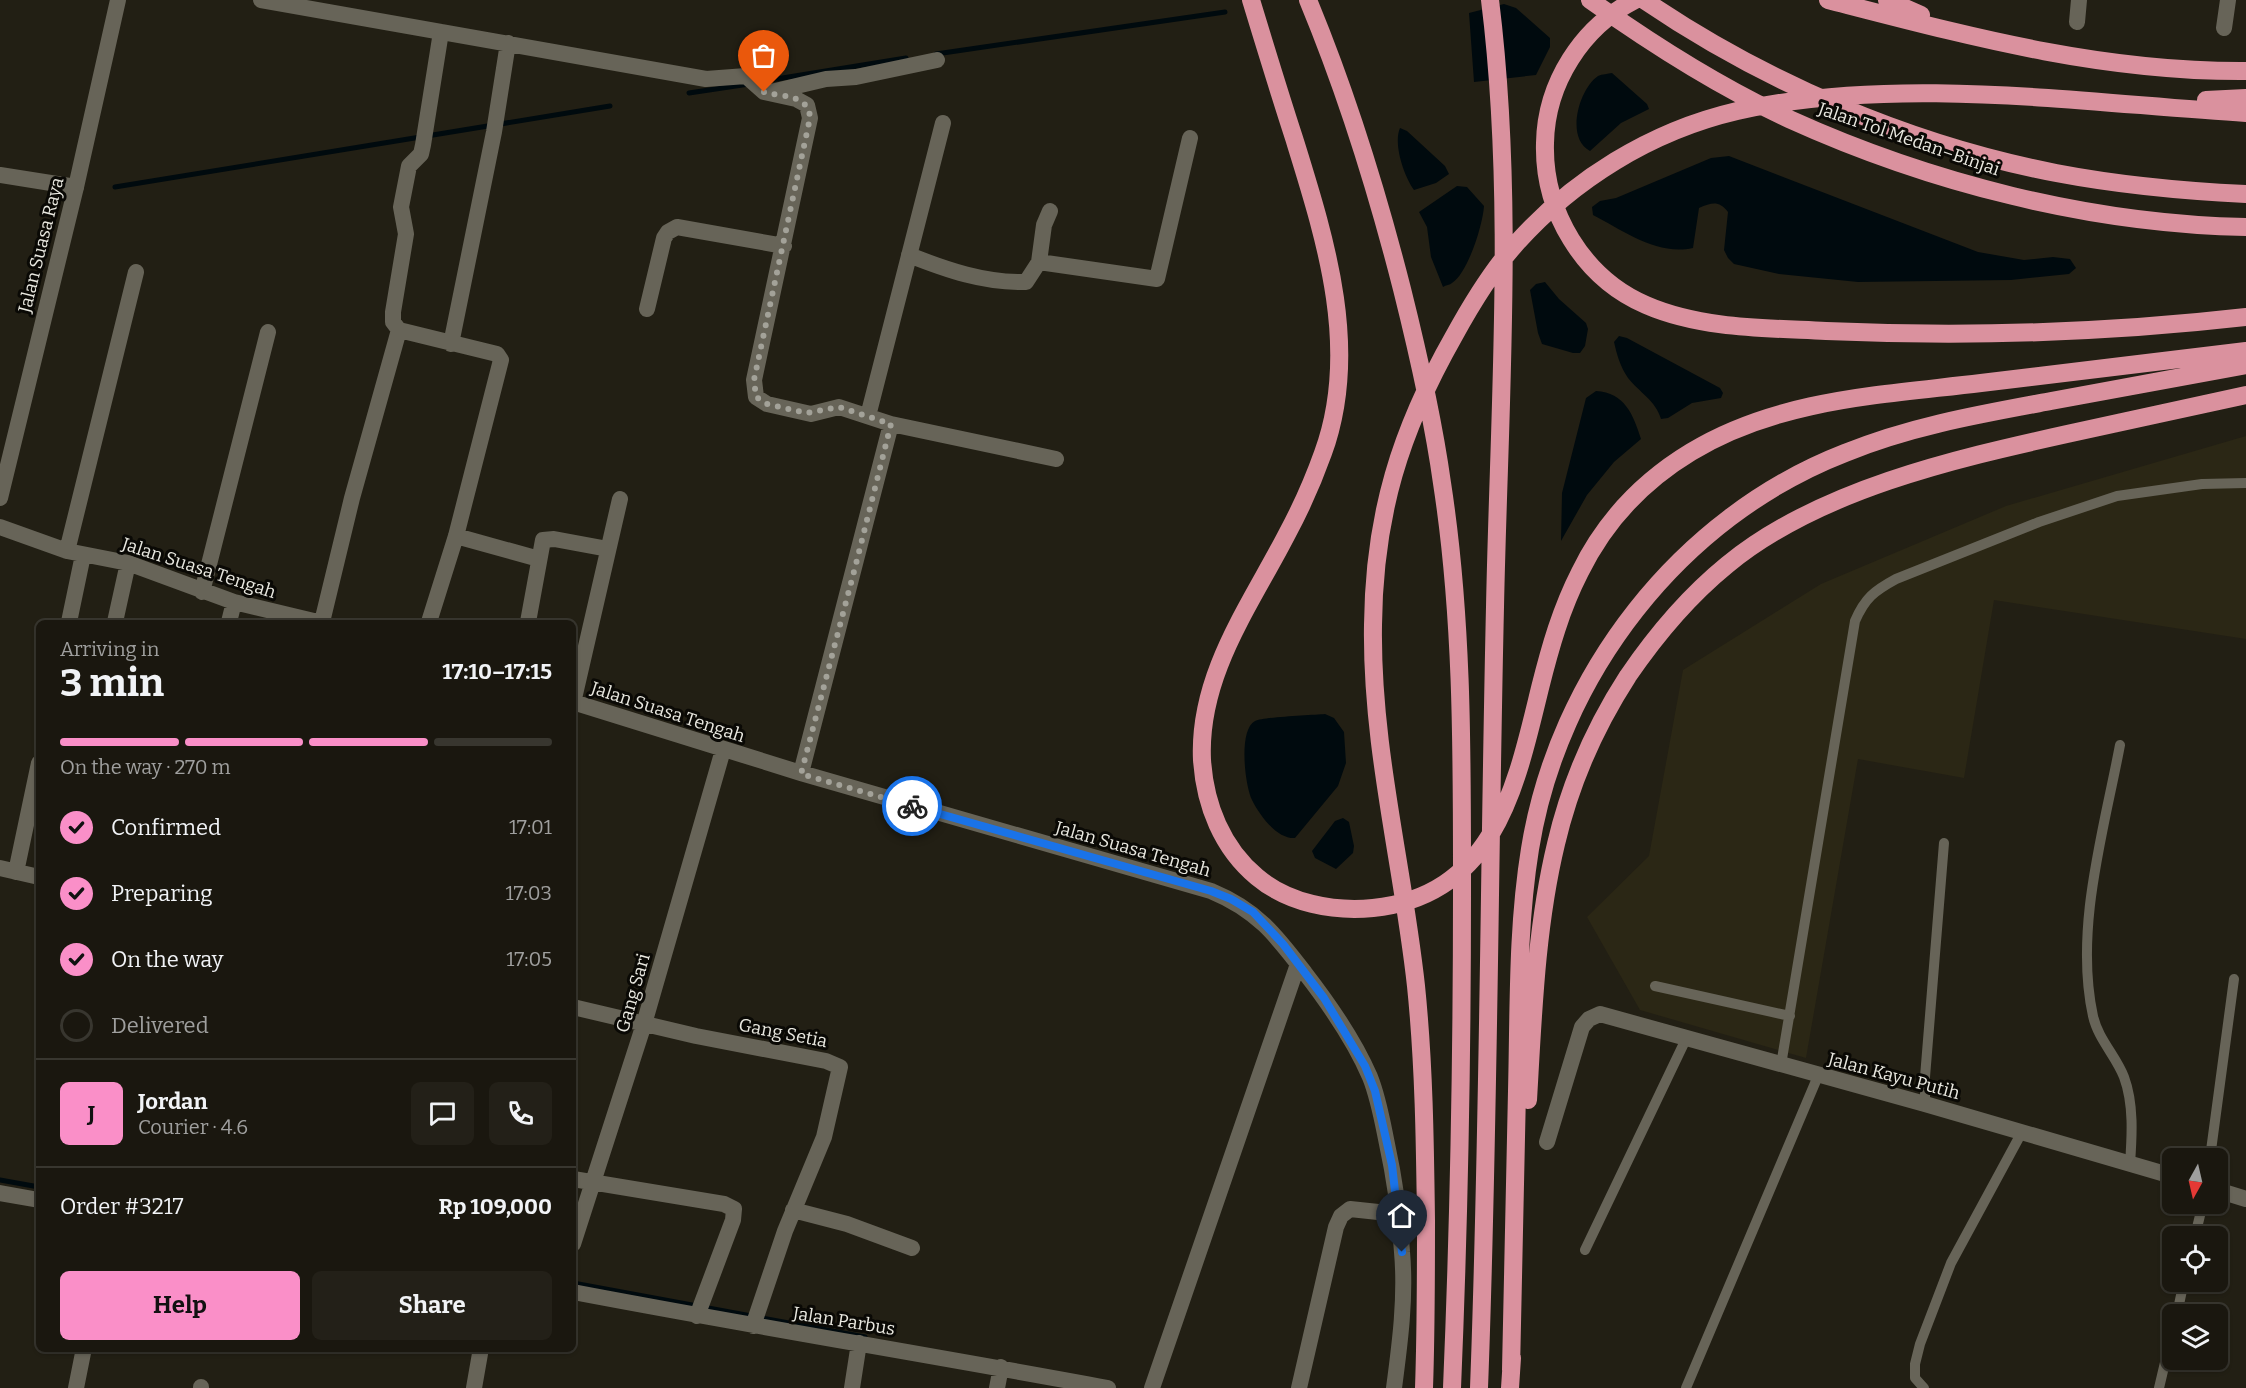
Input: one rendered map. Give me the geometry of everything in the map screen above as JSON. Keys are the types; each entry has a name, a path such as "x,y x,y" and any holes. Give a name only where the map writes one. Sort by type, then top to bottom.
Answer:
{"highway":[{"path":"1251,0 1314,203 1330,268 1338,326 1339,375 1332,423 1325,448 1302,506 1239,620 1213,682 1205,717 1202,756 1205,787 1213,817 1227,844 1245,867 1266,884 1288,896 1311,904 1337,908 1363,909 1388,906 1435,890 1474,858 1490,838 1507,803 1523,759 1541,683 1563,608 1599,536 1644,486 1694,450 1729,431 1776,414 1834,401 2246,351"},
{"path":"1308,0 1360,142 1392,252 1431,414 1451,554 1461,700 1462,789 1461,1129 1452,1388"},
{"path":"1479,1388 1488,1078 1494,640 1500,411 1502,157 1500,99 1490,0"},
{"name":"Jalan Tol Medan–Binjai","path":"1590,0 1624,24 1724,86 1788,119 1863,150 2000,192 2087,212 2148,221 2246,227"},
{"path":"1635,0 1605,19 1577,50 1555,89 1545,131 1546,171 1551,192 1569,237 1584,260 1602,278 1624,294 1645,305 1669,314 1695,319 1792,329 1903,333 2039,333 2130,328 2246,317"},
{"name":"Jalan Tol Medan–Binjai","path":"1644,0 1748,64 1805,93 1894,127 1973,153 2055,173 2121,183 2246,194"},
{"path":"1828,0 2034,50 2091,61 2164,68 2246,71"},
{"path":"1887,0 1954,27 2034,50"},
{"path":"1424,1388 1425,1136 1416,986 1381,753 1375,692 1372,629 1375,567 1385,501 1410,423 1438,363 1487,280 1510,249 1538,220 1598,172 1659,138 1733,112 1822,97 1881,94 1981,96 2246,113"},
{"path":"2094,102 2246,98"},
{"path":"1510,1379 1519,983 1525,885 1530,847 1546,779 1559,741 1587,685 1626,622 1677,564 1717,526 1764,494 1840,454 1880,439 1971,416 2246,365"},
{"path":"1510,1379 1521,1245 1535,990 1550,872 1563,816 1583,761 1607,712 1638,662 1682,608 1729,563 1784,527 1848,497 1898,478 2002,448 2246,395"}],"street":[{"name":"Jalan Suasa Raya","path":"0,498 76,187 118,0"},
{"path":"261,0 706,79 744,75 759,87 802,101 810,111 810,118 754,380 756,397 767,404 806,413 839,407 891,424 1056,459"},
{"path":"2077,22 2079,0"},
{"path":"2224,28 2228,0"},
{"path":"430,620 456,536 501,360 497,354 399,330 393,322 406,234 401,207 409,166 421,154 441,32"},
{"path":"451,344 508,43"},
{"path":"759,87 856,77 938,60"},
{"path":"868,416 942,123"},
{"path":"1039,262 1157,279 1190,138"},
{"path":"0,175 76,187"},
{"path":"909,255 950,272 1007,283 1026,282 1039,262 1044,225 1050,211"},
{"path":"647,309 664,237 672,229 677,227 784,246"},
{"path":"69,620 75,553 136,272"},
{"path":"321,620 399,330"},
{"path":"202,592 268,332"},
{"path":"801,774 891,424"},
{"path":"576,689 620,499"},
{"name":"Jalan Suasa Tengah","path":"0,527 75,553 128,564 234,602 262,617 297,620"},
{"path":"456,536 539,559"},
{"path":"528,620 543,540 549,538 608,549"},
{"path":"115,620 128,564"},
{"path":"230,620 234,602"},
{"name":"Jalan Suasa Tengah","path":"576,703 801,774 1211,891 1253,912 1324,998 1371,1079 1392,1165 1402,1252 1402,1300 1394,1388"},
{"name":"Gang Sari","path":"576,1235 644,1024 723,750"},
{"path":"36,773 8,870 36,877"},
{"path":"1152,1388 1298,964"},
{"name":"Gang Setia","path":"576,1008 826,1061 840,1066 824,1137 794,1210 755,1319"},
{"name":"Jalan Kayu Putih","path":"1547,1142 1582,1027 1593,1016 1605,1014 2162,1173"},
{"path":"576,1179 724,1204 734,1209 733,1220 699,1311"},
{"path":"0,1193 36,1199"},
{"path":"2228,1193 2246,1199"},
{"path":"1299,1388 1336,1227 1341,1216 1350,1209 1397,1215"},
{"path":"794,1210 847,1224 912,1248"},
{"name":"Jalan Parbus","path":"576,1292 755,1319 859,1343 1001,1368 1065,1384 1108,1388"},
{"path":"852,1388 859,1343"},
{"path":"76,1388 83,1352"},
{"path":"474,1388 480,1352"},
{"path":"997,1388 1001,1368"}],"lane":[{"path":"1781,1065 1855,621 1866,600 1875,590 1896,579 2039,522 2118,496 2202,484 2246,483"},
{"path":"2120,744 2093,886 2087,955 2093,1016 2098,1031 2125,1079 2132,1126 2130,1164"},
{"path":"1925,1104 1925,1077 1944,843"},
{"path":"2211,1148 2234,979"},
{"path":"1655,986 1790,1017"},
{"path":"1585,1250 1686,1039"},
{"path":"1686,1388 1818,1076"},
{"path":"1924,1388 1916,1378 1915,1364 1920,1344 1943,1283 1970,1226 2022,1132"},
{"path":"2159,1388 2163,1370"}],"shaded area":[{"path":"1504,4 1516,8 1550,38 1550,47 1536,75 1474,82 1469,13"},
{"path":"1612,73 1647,104 1649,109 1621,123 1590,151 1582,145 1578,136 1577,125 1581,102 1591,82 1598,76"},
{"path":"1400,128 1407,131 1445,166 1449,174 1436,183 1414,190 1401,160 1398,142"},
{"path":"1729,156 1978,252 2024,260 2053,257 2070,259 2076,268 2069,274 2011,280 1858,282 1779,274 1734,264 1728,258 1724,250 1728,212 1719,204 1699,208 1693,248 1680,250 1641,240 1593,215 1592,207 1600,201 1616,198 1711,158"},
{"path":"1457,186 1467,187 1484,206 1483,214 1474,248 1464,269 1458,278 1443,287 1431,257 1427,227 1419,212"},
{"path":"1545,282 1559,299 1586,323 1588,329 1585,346 1580,353 1542,344 1530,290 1536,284"},
{"path":"1619,336 1627,338 1720,388 1723,393 1721,398 1692,403 1668,418 1661,419 1655,407 1628,378 1623,369 1614,342"},
{"path":"1596,391 1621,400 1631,413 1641,439 1614,462 1587,495 1561,541 1562,493 1586,398"},
{"path":"2246,436 2246,639 1994,600 1964,778 1858,759 1806,1058 1640,1010 1587,917 1649,856 1683,670 1821,584 2006,506"},
{"path":"1325,714 1334,718 1344,732 1346,763 1338,786 1295,838 1288,837 1270,825 1249,793 1244,759 1246,735 1255,721"},
{"path":"1343,818 1349,822 1354,846 1353,853 1336,869 1315,858 1312,851 1335,821"}],"waterway":[{"path":"936,54 1225,12"},
{"path":"758,82 906,58"},
{"path":"689,93 749,84"},
{"path":"115,187 610,106"},
{"path":"0,1180 36,1186"},
{"path":"576,1284 865,1337"}],"way so far":[{"path":"764,92 802,101 809,108 810,118 754,380 756,397 767,404 811,414 834,406 891,424 801,774 912,806"}],"route":[{"path":"912,806 1184,882 1231,899 1253,912 1283,944 1324,998 1371,1079 1392,1165 1402,1252"}]}
